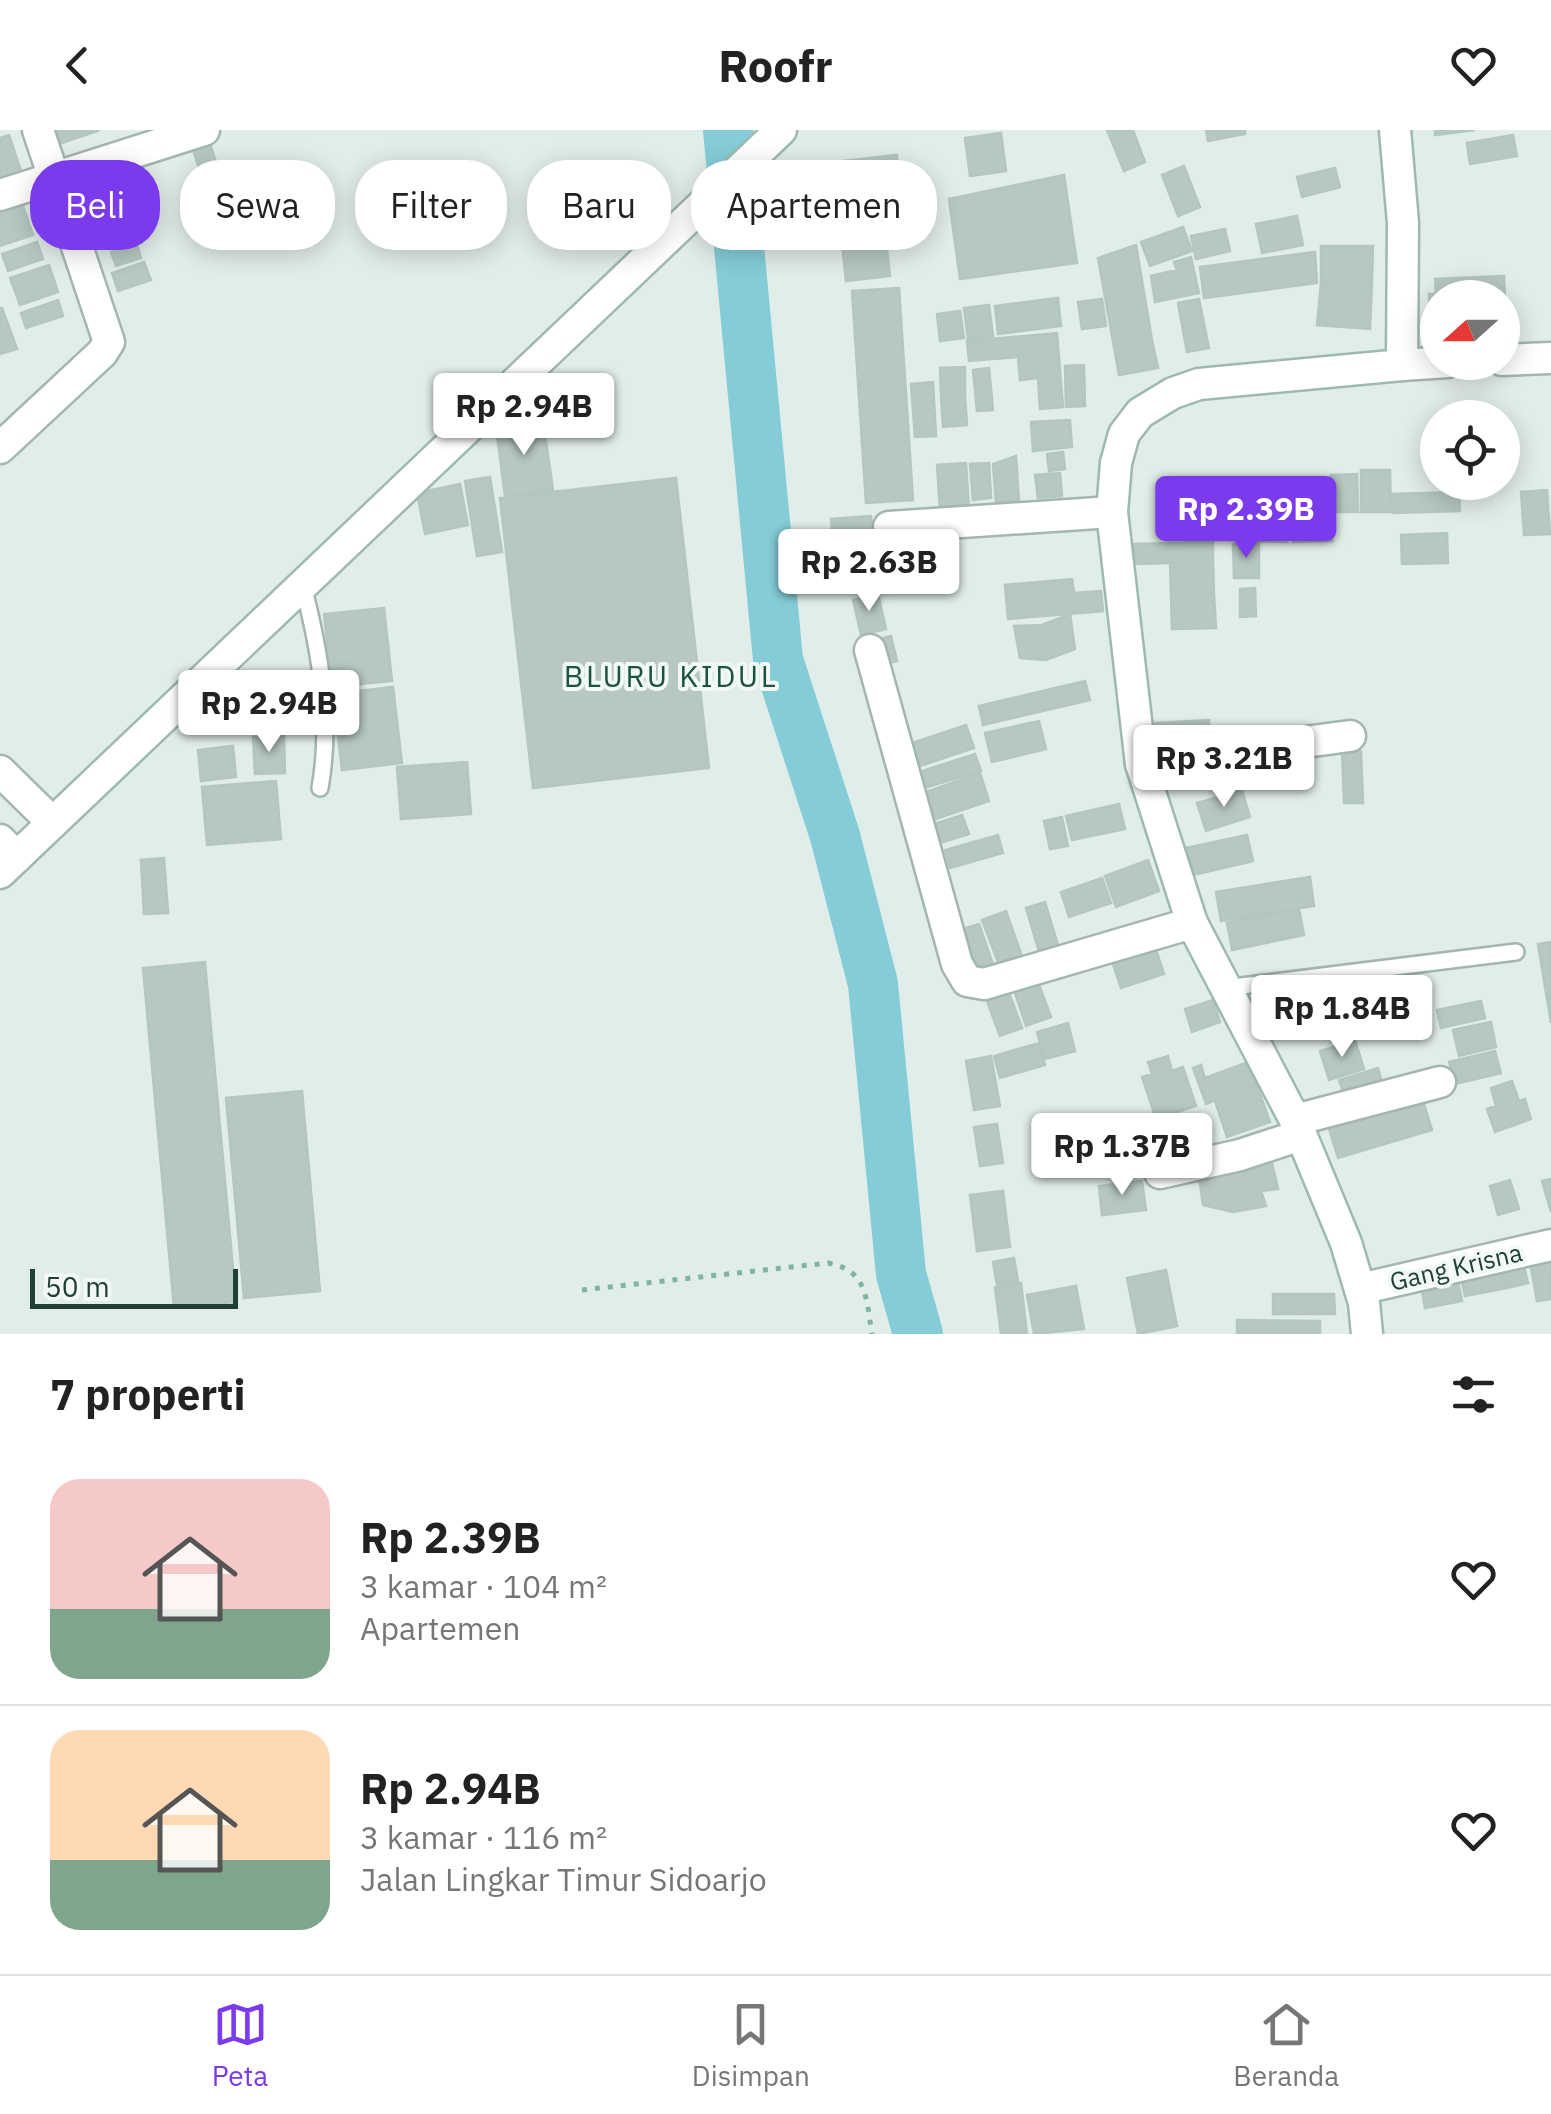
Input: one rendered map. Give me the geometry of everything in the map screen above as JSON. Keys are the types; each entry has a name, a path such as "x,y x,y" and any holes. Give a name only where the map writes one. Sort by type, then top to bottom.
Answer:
{"street":[{"path":"38,130 47,160"},
{"path":"110,160 204,130"},
{"path":"5,857 52,822 781,130"},
{"path":"1395,130 1403,223 1402,364"},
{"path":"0,195 30,185"},
{"path":"0,448 102,354 109,342 78,250"},
{"path":"1520,359 1551,358"},
{"path":"1366,1334 1360,1289 1346,1243 1298,1127 1192,923 1141,764 1112,512 1116,463 1124,434 1140,413 1173,392 1199,384 1420,363"},
{"path":"889,527 1112,512"},
{"path":"870,650 957,964 967,981 984,984 1192,923"},
{"path":"1141,764 1350,736"},
{"path":"0,771 52,822"},
{"path":"1160,1173 1240,1154 1298,1127 1440,1082"},
{"name":"Gang Krisna","path":"1360,1289 1551,1245"}],"lane":[{"path":"303,586 324,692 320,788"},
{"path":"1225,988 1516,952"}],"path":[{"path":"582,1290 828,1262 857,1274 872,1334"}],"building":[{"path":"54,130 100,130 59,144"},
{"path":"1107,130 1133,130 1145,162 1124,171"},
{"path":"1206,130 1245,130 1245,134 1208,141"},
{"path":"1435,130 1475,130 1435,135"},
{"path":"1001,133 1006,171 970,176 965,138"},
{"path":"9,135 21,171 0,178 0,138"},
{"path":"1513,135 1517,156 1470,164 1467,143"},
{"path":"210,144 215,160 196,160 193,150"},
{"path":"897,155 898,160 851,160"},
{"path":"1184,166 1200,207 1178,216 1162,175"},
{"path":"1335,168 1340,187 1302,197 1297,177"},
{"path":"1064,175 1077,263 960,279 949,199"},
{"path":"21,200 30,236 0,246 0,207"},
{"path":"1297,216 1303,245 1262,253 1256,224"},
{"path":"1183,227 1192,251 1150,266 1141,242"},
{"path":"1225,229 1230,251 1196,259 1191,236"},
{"path":"30,244 30,250 40,250 43,259 8,271 2,254"},
{"path":"1136,245 1152,340 1114,347 1098,258"},
{"path":"1321,246 1373,246 1372,283 1321,283"},
{"path":"139,250 141,258 116,266 111,252"},
{"path":"843,250 887,250 890,276 846,281"},
{"path":"1315,252 1317,283 1204,298 1200,267"},
{"path":"1191,257 1199,293 1155,302 1151,276 1177,270 1174,262"},
{"path":"144,262 151,280 118,291 112,273"},
{"path":"49,265 58,292 20,305 10,278"},
{"path":"1504,276 1504,280 1435,280"},
{"path":"1321,283 1372,283 1370,329 1317,325"},
{"path":"899,288 913,500 866,503 852,291"},
{"path":"1058,298 1061,326 998,334 995,306"},
{"path":"1102,299 1106,326 1082,329 1078,302"},
{"path":"1199,299 1209,348 1187,352 1178,303"},
{"path":"58,300 63,316 26,328 21,313"},
{"path":"989,305 993,336 968,339 964,308"},
{"path":"0,309 17,349 0,354"},
{"path":"960,311 964,338 940,341 937,314"},
{"path":"1057,333 1063,407 1040,409 1038,378 1020,380 1018,357 969,361 967,341"},
{"path":"1152,340 1158,368 1119,375 1114,347"},
{"path":"1084,365 1085,406 1066,407 1065,366"},
{"path":"965,367 965,396 941,396 940,368"},
{"path":"989,368 993,410 977,411 973,370"},
{"path":"933,382 936,436 915,437 911,384"},
{"path":"941,396 965,396 967,425 943,427"},
{"path":"543,420 553,490 505,496 496,427"},
{"path":"1070,420 1072,447 1033,451 1031,422"},
{"path":"1063,452 1065,469 1049,471 1047,454"},
{"path":"1016,456 1019,501 996,503 993,464"},
{"path":"966,463 969,509 940,510 937,465"},
{"path":"989,463 991,498 973,500 970,464"},
{"path":"1361,470 1390,470 1391,512 1361,512"},
{"path":"1060,473 1062,496 1038,498 1035,475"},
{"path":"1357,474 1358,512 1332,512 1331,475"},
{"path":"490,477 502,552 477,556 465,481"},
{"path":"676,478 709,768 533,788 500,498"},
{"path":"460,484 468,525 425,534 417,493"},
{"path":"1547,490 1550,534 1524,535 1521,492"},
{"path":"1420,493 1420,500 1459,500 1460,511 1393,513 1392,494"},
{"path":"871,516 874,548 834,552 831,519"},
{"path":"1244,517 1286,517 1287,542 1244,541"},
{"path":"1331,517 1332,541 1293,542 1293,518"},
{"path":"1166,519 1234,520 1234,540 1167,540"},
{"path":"1447,533 1448,563 1402,564 1401,535"},
{"path":"1213,542 1213,562 1133,564 1133,544"},
{"path":"1233,544 1259,544 1259,578 1234,578"},
{"path":"873,550 881,587 857,592 850,555"},
{"path":"1213,562 1214,594 1171,595 1170,563"},
{"path":"1072,579 1074,593 1101,591 1103,611 1008,619 1005,585"},
{"path":"1255,588 1256,616 1240,617 1240,589"},
{"path":"878,594 886,629 861,635 853,600"},
{"path":"1214,594 1216,628 1172,629 1171,595"},
{"path":"384,608 392,681 332,687 324,614"},
{"path":"1070,614 1075,649 1046,660 1020,658 1014,626 1042,625"},
{"path":"891,636 897,661 875,666 869,642"},
{"path":"1085,681 1090,700 983,725 979,706"},
{"path":"393,687 402,763 342,770 333,694"},
{"path":"1209,720 1210,747 1156,749 1155,723"},
{"path":"1039,721 1046,749 992,762 985,733"},
{"path":"966,725 974,748 914,768 906,745"},
{"path":"284,735 285,773 255,774 253,737"},
{"path":"233,746 236,777 201,781 198,750"},
{"path":"1361,751 1363,803 1344,803 1342,752"},
{"path":"975,754 981,771 921,789 916,773"},
{"path":"467,762 471,814 401,819 397,767"},
{"path":"980,773 989,801 933,820 923,793"},
{"path":"276,781 281,839 207,845 202,787"},
{"path":"1242,790 1250,817 1206,831 1197,803"},
{"path":"1119,804 1125,829 1072,840 1066,816"},
{"path":"962,815 969,834 940,843 934,824"},
{"path":"1062,817 1068,846 1050,849 1044,821"},
{"path":"998,835 1003,853 950,868 945,850"},
{"path":"1247,835 1253,861 1193,875 1186,848"},
{"path":"164,858 168,913 144,914 141,860"},
{"path":"1148,860 1159,891 1116,907 1105,876"},
{"path":"1310,877 1314,906 1221,921 1216,892"},
{"path":"1102,878 1111,903 1069,917 1061,892"},
{"path":"1045,902 1060,952 1041,958 1026,908"},
{"path":"1299,909 1304,935 1232,950 1227,923"},
{"path":"1006,911 1024,962 1001,970 982,920"},
{"path":"979,924 995,970 975,977 959,930"},
{"path":"1551,942 1551,1023 1538,944"},
{"path":"1155,947 1164,974 1121,988 1112,961"},
{"path":"205,962 236,1302 174,1308 143,968"},
{"path":"1004,979 1022,1028 1000,1036 982,988"},
{"path":"1037,979 1051,1017 1026,1026 1013,987"},
{"path":"1213,1000 1220,1022 1192,1032 1185,1009"},
{"path":"1481,1001 1485,1018 1441,1028 1437,1010"},
{"path":"1491,1022 1496,1047 1459,1056 1453,1030"},
{"path":"1068,1023 1075,1051 1045,1059 1037,1032"},
{"path":"1355,1040 1364,1069 1329,1080 1320,1051"},
{"path":"1039,1043 1045,1065 1000,1078 994,1056"},
{"path":"1495,1051 1501,1073 1455,1084 1449,1062"},
{"path":"991,1056 1000,1106 974,1110 966,1061"},
{"path":"1168,1056 1172,1071 1183,1067 1196,1106 1156,1119 1142,1077 1152,1074 1148,1062"},
{"path":"1248,1062 1257,1085 1206,1104 1193,1068 1201,1065 1205,1078"},
{"path":"1378,1068 1382,1082 1344,1094 1339,1080"},
{"path":"1512,1081 1519,1101 1525,1099 1531,1119 1495,1132 1487,1109 1496,1106 1491,1088"},
{"path":"1257,1085 1270,1122 1227,1137 1215,1101"},
{"path":"302,1091 320,1291 244,1298 226,1098"},
{"path":"1421,1094 1432,1130 1338,1158 1327,1122"},
{"path":"997,1124 1003,1163 980,1166 974,1127"},
{"path":"1271,1159 1278,1189 1261,1191 1266,1206 1233,1212 1203,1205 1198,1170"},
{"path":"1551,1179 1551,1212 1542,1181"},
{"path":"1510,1180 1519,1209 1498,1215 1490,1186"},
{"path":"1142,1181 1146,1210 1102,1215 1099,1186"},
{"path":"1003,1191 1010,1247 977,1251 970,1195"},
{"path":"1551,1253 1551,1299 1537,1301 1529,1257"},
{"path":"1521,1254 1528,1283 1507,1288 1501,1258"},
{"path":"1014,1258 1018,1281 997,1285 993,1262"},
{"path":"1501,1258 1507,1288 1465,1296 1459,1268"},
{"path":"1166,1270 1177,1326 1138,1334 1127,1278"},
{"path":"1457,1277 1462,1301 1425,1308 1421,1284"},
{"path":"1021,1283 1027,1334 1001,1334 995,1287"},
{"path":"1076,1286 1084,1329 1034,1334 1027,1295"},
{"path":"1273,1294 1334,1294 1335,1314 1273,1314"},
{"path":"1237,1320 1320,1321 1320,1334 1237,1334"}],"waterway":[{"path":"728,130 778,660 835,836 873,984 901,1274 918,1334"}],"district":[{"name":"BLURU KIDUL","path":"671,677"}]}
